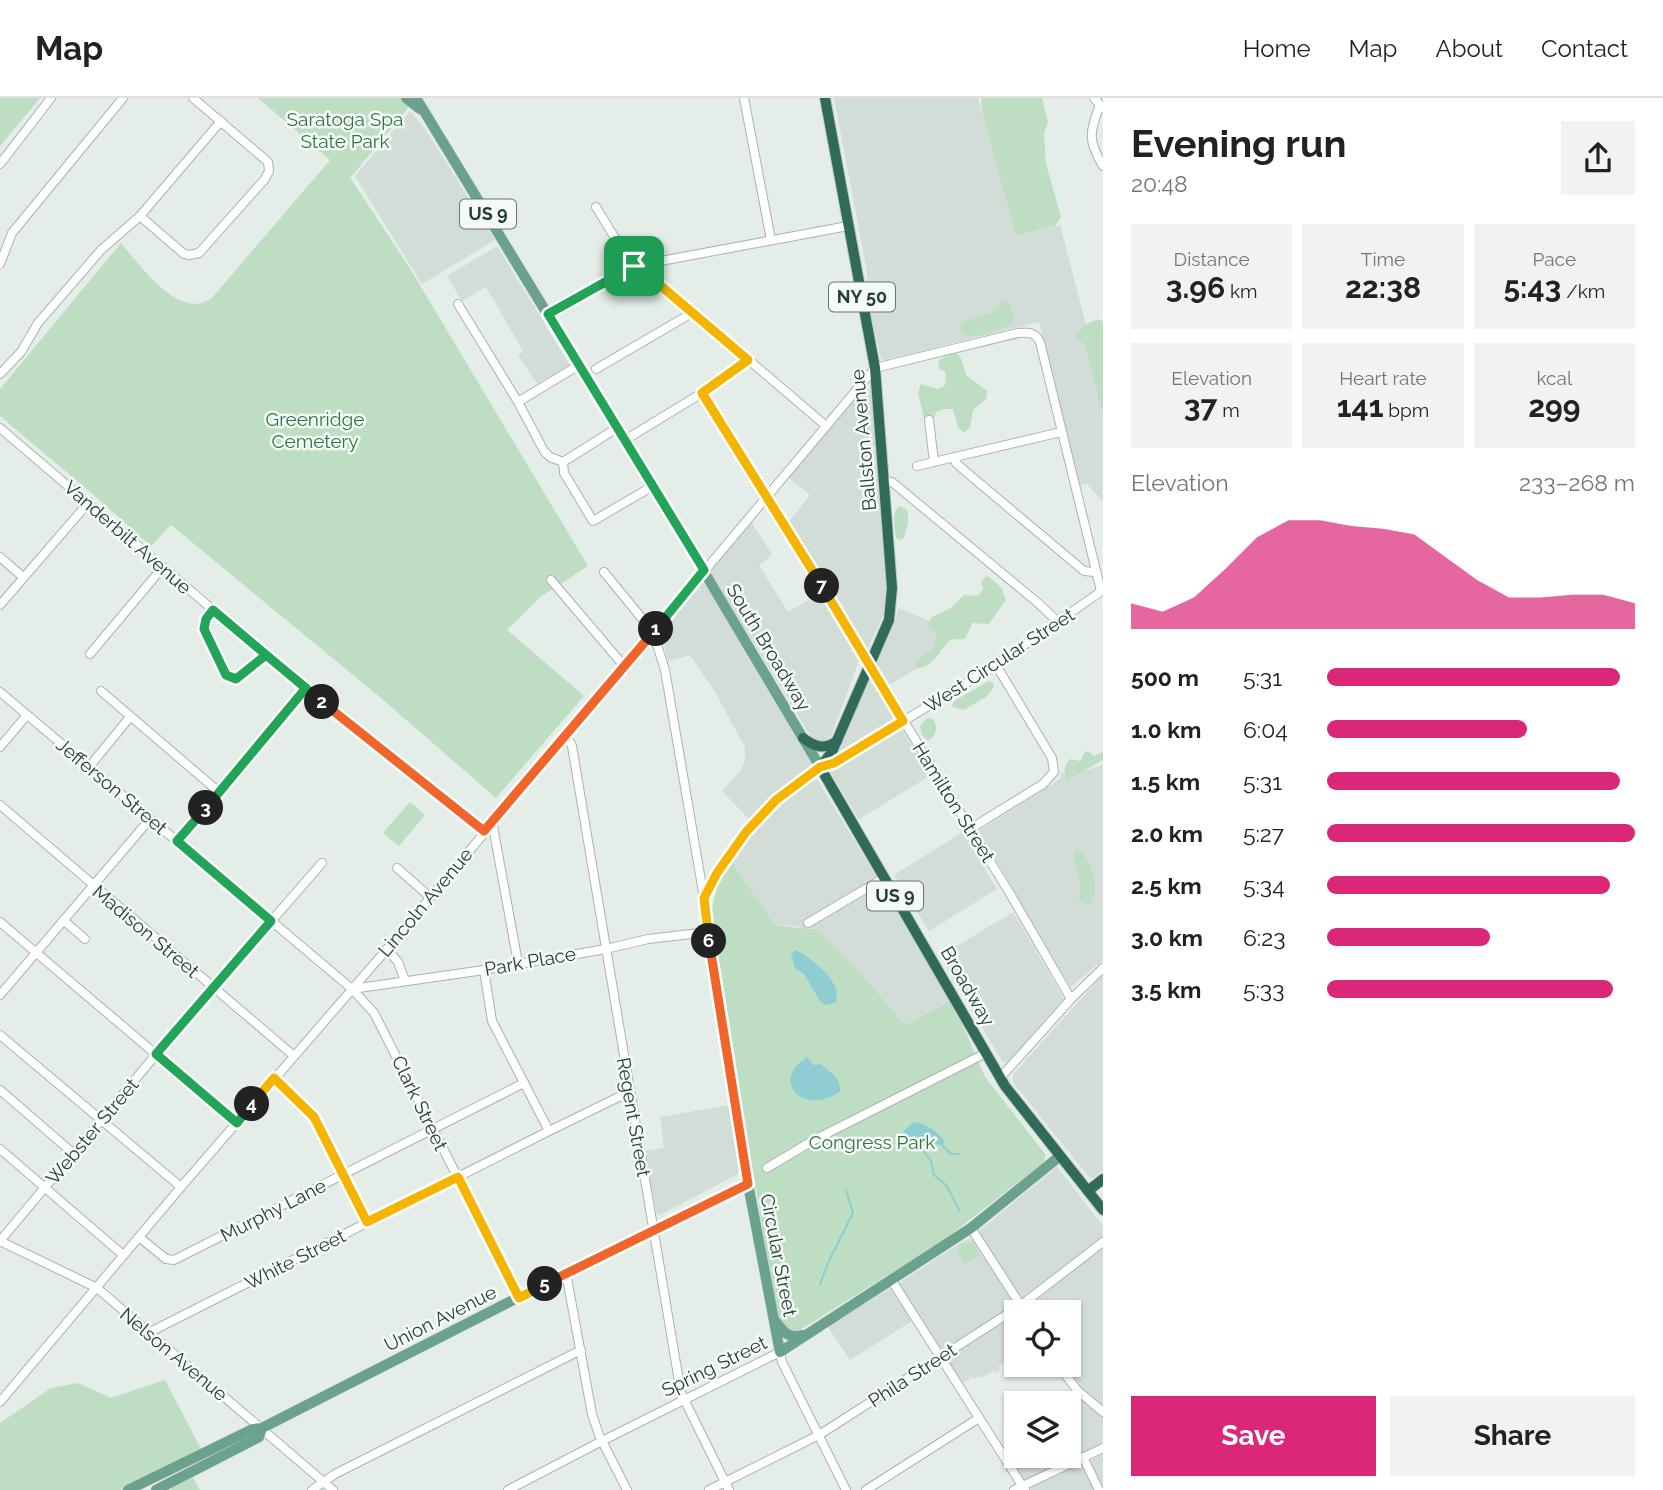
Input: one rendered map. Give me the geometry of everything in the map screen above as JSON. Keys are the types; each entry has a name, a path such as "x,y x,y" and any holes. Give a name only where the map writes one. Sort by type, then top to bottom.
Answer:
{"highway":[{"name":"Ballston Avenue","path":"820,767 837,741 889,620 891,606 875,368 825,98"},
{"path":"803,738 820,747 829,747 837,741"},
{"name":"Broadway","path":"820,767 1000,1078 1103,1210"},
{"path":"1088,1191 1103,1179"}],"main road":[{"name":"South Broadway","path":"406,98 426,114"},
{"name":"South Broadway","path":"416,98 704,570 820,767"},
{"name":"Spring Street","path":"780,1352 971,1228 1060,1156"},
{"name":"Union Avenue","path":"130,1490 253,1429 262,1428 566,1273 748,1184"},
{"name":"Circular Street","path":"748,1184 780,1352"},
{"path":"774,1320 785,1334 793,1338 810,1334"},
{"name":"Union Avenue","path":"156,1490 259,1437 262,1428"}],"street":[{"path":"0,164 51,98"},
{"path":"0,264 12,233 123,98"},
{"path":"140,216 189,256 199,253 265,179 270,166 193,98"},
{"path":"744,98 771,240"},
{"path":"1094,98 1102,107 1094,119 1091,139 1103,166"},
{"path":"1,370 21,352 38,323 101,250 140,216 221,121"},
{"path":"596,207 634,266 825,425"},
{"path":"548,314 634,266 848,226"},
{"path":"458,304 518,402 544,451 550,457 563,462"},
{"path":"596,369 692,313"},
{"path":"875,368 924,354 1028,332 1035,335 1040,342 1095,572 1102,590"},
{"path":"625,440 702,393 748,360"},
{"path":"518,402 579,365"},
{"name":"Lincoln Avenue","path":"0,1402 274,1078 387,949 875,368"},
{"name":"Hamilton Street","path":"702,393 1011,894 1071,999"},
{"path":"929,420 934,461"},
{"name":"Vanderbilt Avenue","path":"0,428 266,655 484,831"},
{"path":"563,462 617,428"},
{"path":"917,466 1061,432"},
{"path":"954,457 956,463 965,471 1084,571 1095,572"},
{"path":"563,462 564,473 593,522 653,486"},
{"path":"883,481 892,482 1058,622"},
{"path":"0,606 89,502"},
{"path":"0,557 23,577"},
{"path":"90,654 163,567"},
{"path":"604,572 653,632"},
{"path":"551,580 624,666"},
{"name":"West Circular Street","path":"820,767 834,763 996,665 1102,590"},
{"path":"213,610 206,619 204,629 226,675 236,679 242,677 266,655"},
{"name":"Circular Street","path":"653,632 664,670 704,898 727,1066 748,1184"},
{"path":"970,829 1043,784 1054,772 1052,758 996,665"},
{"path":"177,841 306,688"},
{"path":"101,691 219,792"},
{"name":"Jefferson Street","path":"0,692 352,989"},
{"path":"0,747 27,715"},
{"path":"89,767 131,717"},
{"name":"Regent Street","path":"566,735 572,747 629,1092 684,1400 727,1486"},
{"path":"704,898 717,873 746,832 776,800 820,767"},
{"name":"Madison Street","path":"0,805 293,1056"},
{"path":"0,995 150,819"},
{"path":"492,821 518,963"},
{"name":"Webster Street","path":"0,1241 156,1054 322,863"},
{"path":"397,868 429,896"},
{"path":"808,923 884,878"},
{"path":"63,920 85,939"},
{"path":"0,922 237,1123"},
{"name":"Park Place","path":"352,989 484,970 639,940 708,932"},
{"path":"387,949 398,962 405,981"},
{"path":"1000,1078 1071,999 1103,968"},
{"path":"484,970 492,1021 549,1130"},
{"name":"Clark Street","path":"352,989 380,1022 431,1128 519,1298"},
{"path":"0,1035 181,1187"},
{"path":"767,1168 814,1140 986,1053"},
{"path":"274,1078 314,1117 367,1222"},
{"name":"Murphy Lane","path":"139,1237 166,1259 174,1261 524,1083"},
{"path":"0,1090 74,1154"},
{"name":"White Street","path":"150,1332 629,1092"},
{"path":"0,1149 123,1255"},
{"path":"971,1228 1017,1300"},
{"name":"Nelson Avenue","path":"0,1241 97,1288 333,1490"},
{"name":"Phila Street","path":"1034,1300 1103,1242"},
{"path":"566,1273 592,1414 602,1441 627,1490"},
{"path":"892,1281 1024,1488"},
{"name":"Phila Street","path":"709,1490 727,1486 819,1435 940,1357 1004,1320"},
{"path":"312,1490 323,1481 580,1350"},
{"name":"Circular Street","path":"780,1352 782,1362 846,1490"},
{"name":"Spring Street","path":"508,1490 780,1352"},
{"path":"1067,1377 1077,1390 1103,1412"},
{"path":"866,1490 979,1418"},
{"path":"1014,1490 1024,1488 1103,1448"},
{"path":"1083,1457 1099,1490"}],"shaded area":[{"path":"834,98 978,98 1017,236 1060,225 1103,391 1103,502 1087,484 1078,486 1039,322 881,359 870,312 866,266"},
{"path":"410,111 423,126 495,240 422,284 355,176"},
{"path":"497,246 570,365 537,384 518,355 523,351 486,287 462,301 447,276"},
{"path":"864,387 871,391 886,584 885,612 868,648 864,648 788,523 810,495 788,477"},
{"path":"751,521 772,555 759,565 788,612 819,594 859,660 832,734 820,742 813,740 710,572"},
{"path":"700,582 704,582 812,765 749,819 722,791 741,770 745,760 745,747 715,692 690,655 668,661 661,629"},
{"path":"898,608 951,630 921,666 886,687 874,666"},
{"path":"871,679 896,719 838,754 867,680"},
{"path":"900,726 930,776 859,819 829,770"},
{"path":"1103,765 1103,960 1072,986 979,831 1054,783 1061,773 1071,775"},
{"path":"816,778 952,1000 905,1025 865,978 798,926 775,925 731,861 752,832"},
{"path":"963,832 997,889 929,931 894,875"},
{"path":"1013,912 1064,999 1007,1063 1002,1061 940,956"},
{"path":"1103,975 1103,1170 1090,1178 1013,1082 1013,1074"},
{"path":"730,1105 740,1165 738,1174 660,1215 657,1214 644,1151 664,1148 660,1117"},
{"path":"1057,1167 1103,1226 1103,1236 1022,1298 980,1235 980,1230"},
{"path":"972,1239 1012,1300 1004,1300 1004,1312 941,1351 899,1283 965,1240"},
{"path":"1103,1247 1103,1407 1072,1377 1081,1377 1081,1300 1036,1300"},
{"path":"890,1288 912,1321 850,1360 828,1327"},
{"path":"1004,1322 1004,1362 998,1366 1000,1369 995,1373 993,1371 981,1378 973,1377 961,1384 946,1360"},
{"path":"1081,1400 1103,1417 1103,1442 1081,1453"},
{"path":"1103,1452 1103,1488 1090,1461"},
{"path":"1081,1464 1097,1490 1030,1490 1070,1468 1081,1468"},
{"path":"1016,1468 1051,1468 1027,1480 1023,1479"}],"green space":[{"path":"0,98 40,98 0,146"},
{"name":"Greenridge Cemetery","path":"258,98 399,98 409,107 351,177 349,176 409,267 588,566 540,597 507,630 584,696 496,798 381,698 171,525 151,546 0,416 0,389 121,243 144,271 173,297 195,304 211,299 330,160"},
{"path":"981,98 1042,98 1048,122 1044,133 1046,164 1061,217 1055,226 1016,236 982,112"},
{"path":"1004,300 1008,301 1013,313 1013,322 1010,325 980,336 962,333 960,328 963,322 991,313"},
{"path":"1099,319 1103,322 1103,409 1085,345 1076,336 1086,324"},
{"path":"955,352 961,358 966,375 987,391 986,399 973,410 970,427 964,433 958,427 953,409 936,412 932,424 929,426 925,423 918,393 921,384 938,389 945,385 946,372 938,369 939,360"},
{"path":"899,506 907,510 908,517 906,532 900,540 896,538 894,521"},
{"path":"987,576 1001,587 1006,600 989,624 972,623 965,639 950,640 931,662 915,669 916,661 932,649 936,641 935,631 928,626 931,618 951,608 964,595 978,596 983,589 981,581"},
{"path":"989,681 994,687 986,697 964,710 952,707 954,701"},
{"path":"931,718 936,730 928,741 922,735 920,726 926,719"},
{"path":"1088,751 1094,756 1103,752 1103,760 1067,780 1065,769 1068,761 1080,761"},
{"path":"410,802 425,815 399,846 383,833"},
{"path":"1076,849 1084,855 1093,876 1091,904 1085,904 1078,899 1081,886 1074,861"},
{"name":"Congress Park","path":"731,861 775,925 817,930 865,978 905,1025 952,1000 985,1077 1046,1155 1043,1163 941,1242 795,1333 786,1331 778,1321 713,933 712,912 715,895"},
{"path":"968,1242 973,1243 980,1255 965,1264 956,1250"},
{"path":"165,1380 201,1449 120,1490 0,1490 0,1423 51,1388 78,1383 111,1398"},
{"path":"192,1476 200,1490 172,1490 171,1487"}],"water":[{"path":"796,950 818,965 831,980 837,995 835,1003 825,1005 820,1001 804,974 795,968 791,955"},
{"path":"807,1057 813,1065 821,1064 834,1076 839,1082 840,1091 827,1098 815,1100 796,1093 791,1076 796,1066"},
{"path":"913,1122 934,1131 944,1140 943,1146 905,1139 903,1132"}],"waterway":[{"path":"918,1143 931,1161 934,1175 946,1185 960,1211"},
{"path":"943,1146 951,1154 959,1154"},
{"path":"820,1284 853,1213 846,1190"}],"route":[{"path":"634,266 748,360 702,393 823,586 903,721 834,763 820,767 776,800 746,832 717,873 704,898 727,1066 748,1184 519,1298 458,1177 367,1222 314,1117 274,1078 237,1123 156,1054 271,921 177,841 306,688 266,655 242,677 236,679 226,675 204,629 206,619 213,610 450,806 484,831 704,570 548,314 634,266"}],"park label":[{"name":"Saratoga Spa State Park","path":"345,130"}]}
